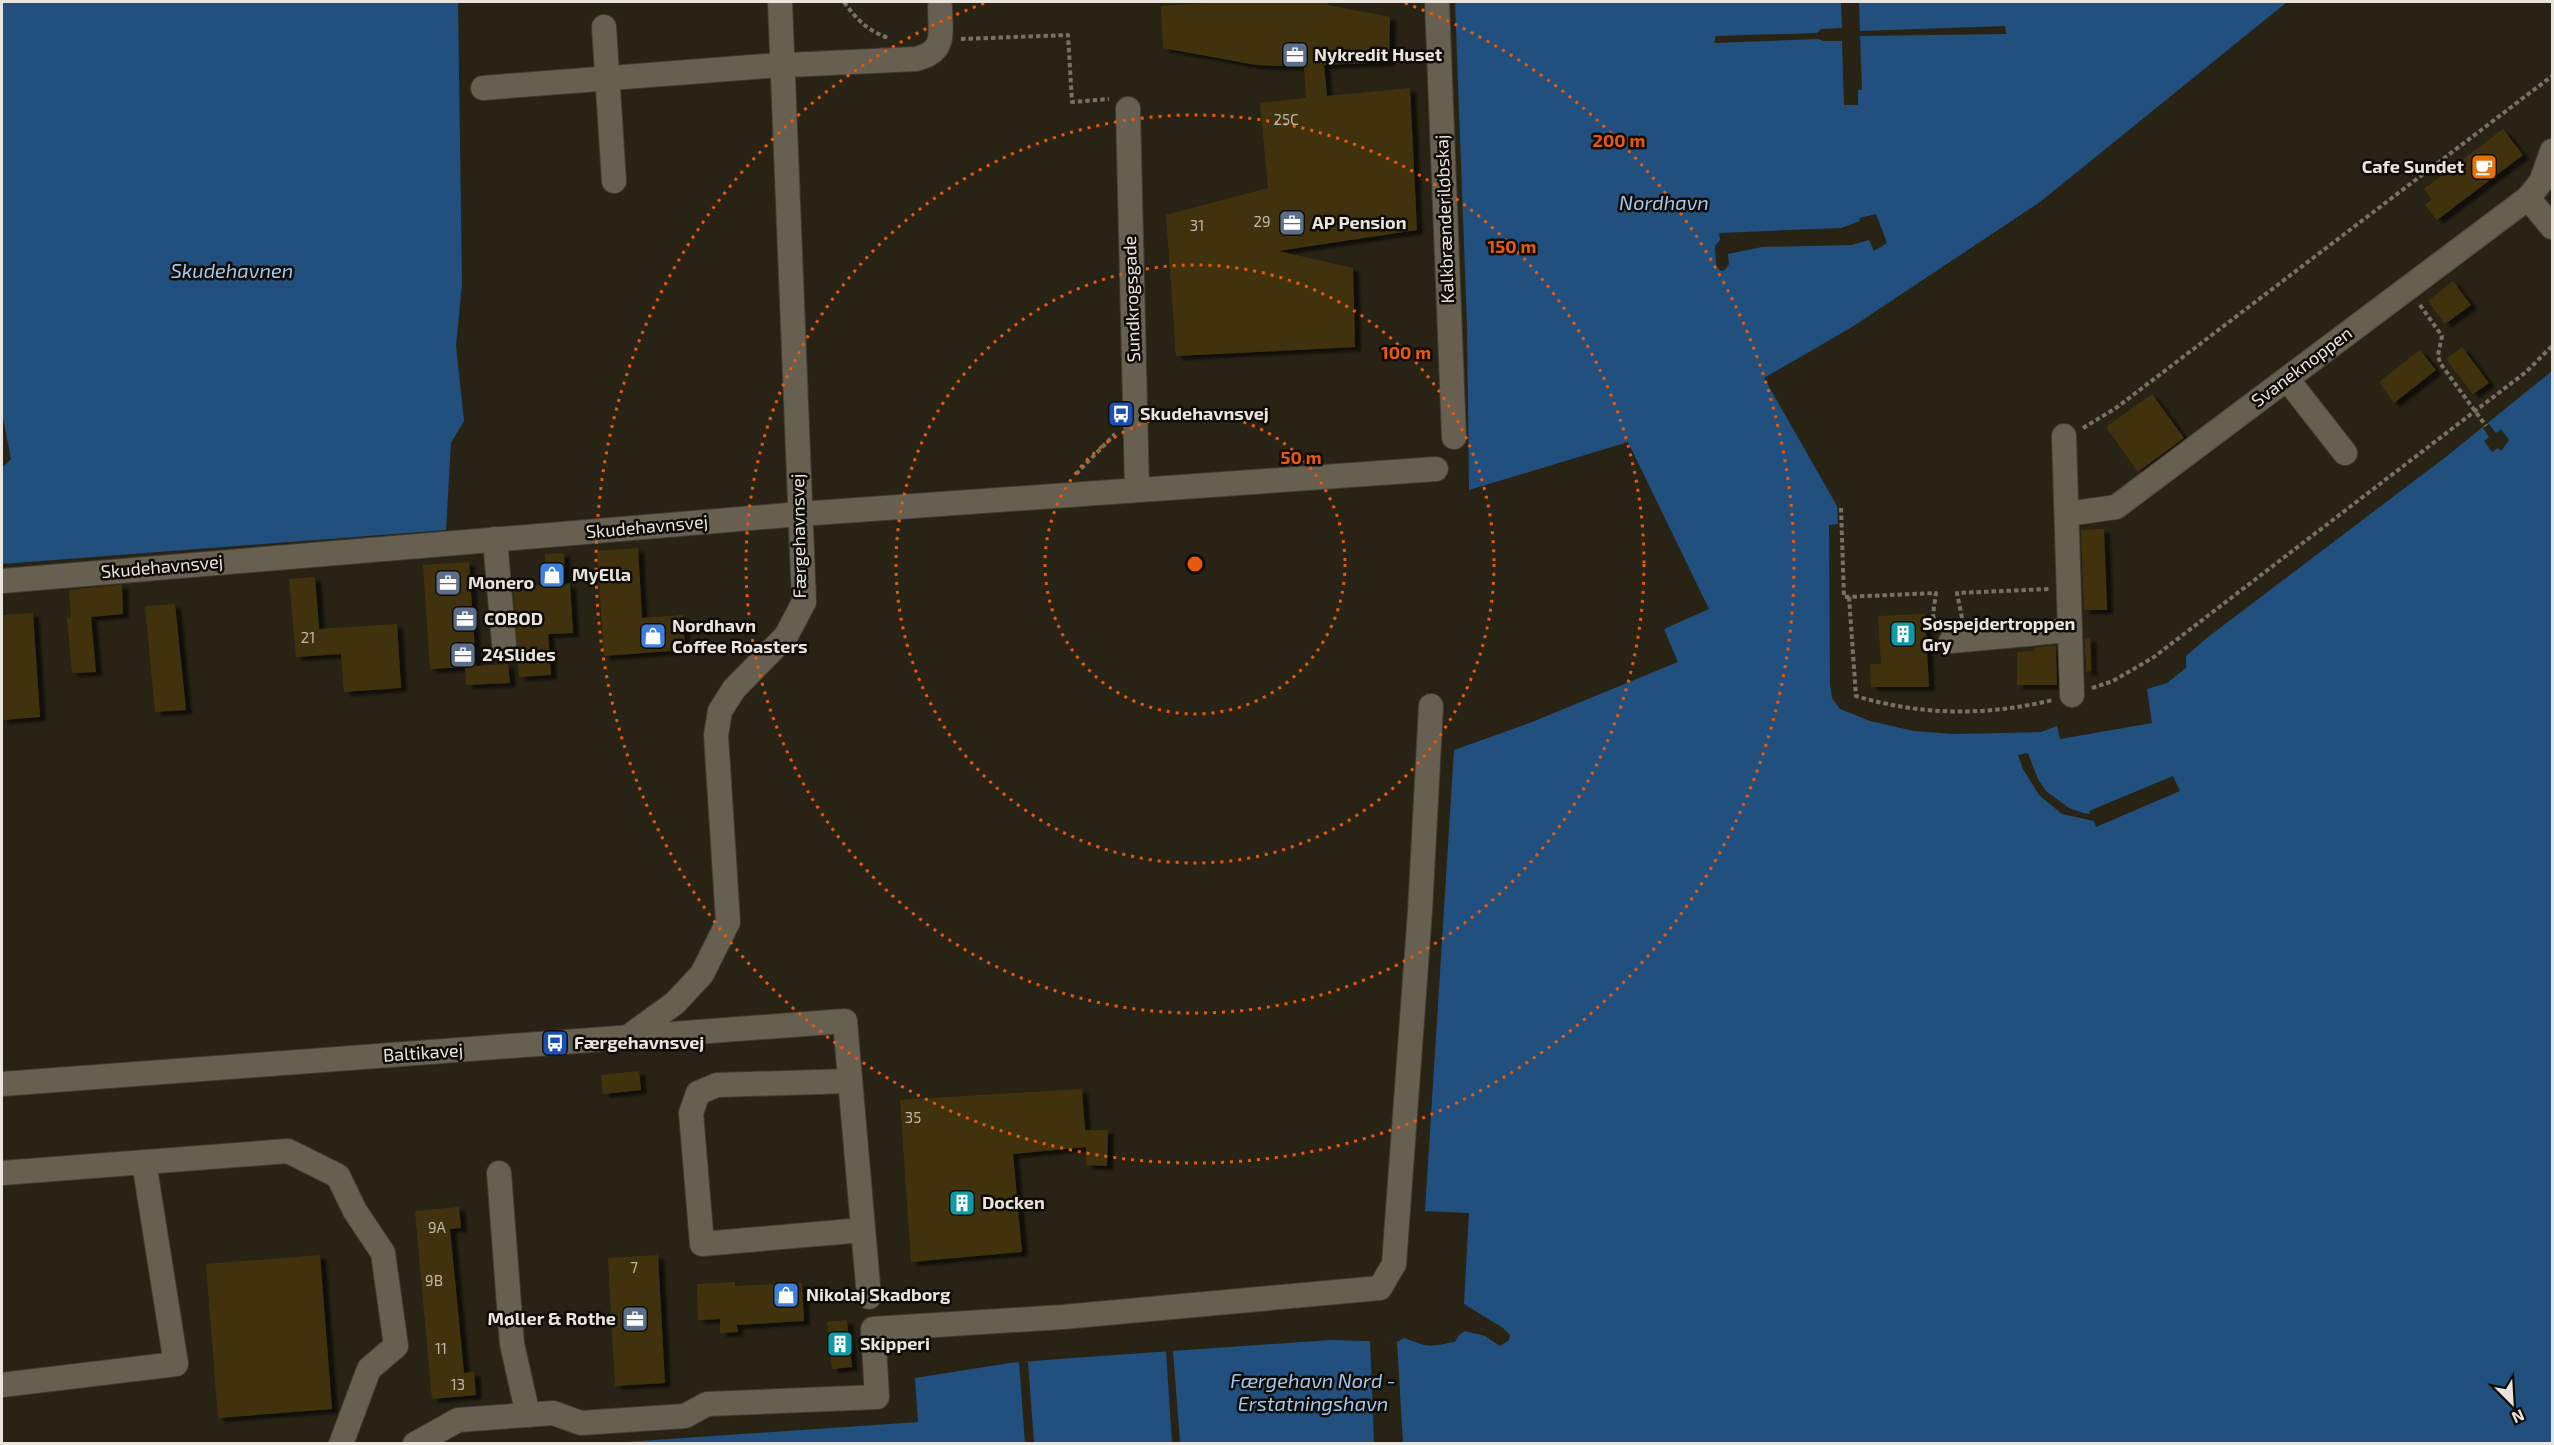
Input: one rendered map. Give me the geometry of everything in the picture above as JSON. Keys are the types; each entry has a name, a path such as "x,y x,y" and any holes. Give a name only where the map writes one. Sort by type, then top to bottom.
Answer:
{"street":[{"name":"Færgehavnsvej","path":"628,1037 675,1004 702,974 728,922 716,735 720,711 734,689 786,636 804,602 780,2"},
{"name":"Kalkbrænderiløbskaj","path":"1437,2 1454,437"},
{"path":"483,88 783,65 916,60 935,51 941,40 940,7"},
{"path":"604,27 614,181"},
{"name":"Sundkrogsgade","path":"1128,109 1137,489"},
{"name":"Svaneknoppen","path":"2067,514 2116,507 2528,198 2541,182 2553,151"},
{"path":"2528,198 2553,227"},
{"path":"2287,379 2345,453"},
{"path":"2064,436 2072,695"},
{"name":"Skudehavnsvej","path":"2,581 800,514 1436,469"},
{"path":"495,539 504,644"},
{"path":"1951,641 2070,630"},
{"path":"415,1443 458,1420 553,1413 581,1423 685,1416 707,1404 877,1396 873,1329 1064,1317 1380,1288 1394,1264 1419,923 1431,706"},
{"name":"Baltikavej","path":"2,1084 845,1021 850,1081"},
{"path":"863,1230 702,1244 691,1113 698,1093 717,1085 850,1081 869,1297"},
{"path":"2,1173 288,1150 338,1176 355,1211 382,1253 396,1346 369,1369 341,1443"},
{"path":"2,1385 176,1365 144,1162"},
{"path":"499,1173 512,1344 528,1415"}],"path":[{"path":"844,2 858,22 874,33 896,41"},
{"path":"941,40 1068,35 1071,102 1112,99 1128,109"},
{"path":"2064,436 2116,408 2553,76"},
{"path":"2407,288 2441,333 2439,361 2486,426"},
{"path":"1849,597 1856,696 1891,706 1936,713 1990,712 2072,695 2113,681 2154,657 2526,372 2553,346"},
{"path":"1055,495 1135,414"},
{"path":"1841,508 1845,597 1936,593"},
{"path":"1957,592 2069,589"}],"water":[{"name":"Skudehavnen","path":"2,2 458,2 462,284 456,346 464,421 451,443 446,530 2,564 2,468 11,459 2,413"},
{"path":"1455,2 2287,2 2040,202 1852,327 1764,378 1837,506 1838,524 1829,525 1830,684 1832,698 1840,709 1870,721 1914,731 1954,734 2041,732 2057,726 2060,739 2152,723 2147,689 2167,683 2186,668 2186,656 2208,637 2447,456 2552,371 2552,1443 596,1444 918,1422 915,1378 1010,1363 1331,1340 1397,1342 1404,1338 1434,1346 1455,1342 1465,1331 1485,1336 1500,1346 1509,1340 1510,1335 1503,1328 1464,1304 1469,1213 1425,1211 1454,750 1532,722 1678,662 1664,629 1709,609 1628,442 1469,490 1467,325"}],"pier":[{"path":"1841,2 1859,2 1860,31 2005,26 2006,34 1860,36 1862,90 1858,90 1858,105 1844,105 1842,41 1818,39 1714,43 1716,36 1817,33 1821,29 1842,28"},
{"path":"1876,214 1887,243 1874,251 1869,240 1852,245 1762,247 1728,254 1729,264 1725,270 1721,271 1716,266 1715,246 1720,240 1719,233 1841,228 1860,221 1859,218"},
{"path":"2489,424 2496,433 2501,429 2509,440 2501,451 2498,448 2492,452 2484,441 2489,437 2483,428"},
{"path":"2028,753 2038,779 2046,791 2069,808 2083,813 2090,814 2089,811 2173,776 2180,791 2096,827 2094,821 2062,814 2039,795 2023,769 2018,755"},
{"path":"1370,1340 1397,1342 1403,1443 1374,1443"},
{"path":"1166,1351 1173,1351 1180,1443 1172,1443"},
{"path":"1019,1362 1028,1362 1034,1443 1025,1443"}],"building":[{"name":"AP Pension","path":"1222,2 1328,2 1328,5 1390,17 1389,62 1324,65 1327,96 1410,88 1417,230 1278,251 1353,268 1355,347 1176,356 1166,215 1268,188 1260,103 1306,98 1304,67 1256,65 1163,48 1161,6"},
{"path":"2503,129 2523,155 2437,220 2425,205 2432,200 2424,189"},
{"path":"2453,281 2471,305 2445,324 2428,301"},
{"path":"2462,347 2489,383 2473,394 2446,359"},
{"path":"2420,350 2436,370 2394,403 2379,382"},
{"path":"2152,394 2184,438 2138,472 2106,427"},
{"path":"2104,529 2107,610 2084,610 2081,530"},
{"path":"638,548 642,618 683,615 685,650 604,656 597,551"},
{"path":"564,553 565,584 570,583 573,633 548,634 551,675 519,677 513,587 546,585 545,554"},
{"path":"469,562 476,666 508,664 510,683 466,685 465,667 430,669 423,565"},
{"path":"315,577 319,629 397,624 401,688 344,692 341,654 296,657 289,579"},
{"path":"122,585 123,614 91,617 96,672 72,673 67,619 71,617 69,590"},
{"path":"175,604 186,710 155,712 145,606"},
{"path":"33,613 40,717 2,720 2,615"},
{"path":"1925,614 1929,687 1871,687 1870,664 1881,664 1878,616"},
{"path":"2085,638 2090,638 2091,671 2086,672"},
{"path":"2056,646 2057,685 2017,685 2017,652 2034,651 2034,648"},
{"path":"639,1071 641,1090 603,1094 601,1075"},
{"name":"Docken","path":"1082,1089 1085,1130 1108,1130 1107,1166 1086,1165 1086,1147 1013,1154 1022,1252 911,1262 900,1100"},
{"path":"459,1207 461,1228 450,1229 464,1373 474,1372 476,1395 432,1399 415,1211"},
{"path":"320,1255 332,1409 218,1418 206,1264"},
{"path":"658,1255 665,1383 615,1386 608,1258"},
{"path":"735,1282 735,1286 802,1283 804,1321 737,1325 738,1332 720,1333 720,1319 698,1320 697,1284"},
{"name":"Skipperi","path":"847,1320 852,1367 832,1369 827,1322"}],"place":[{"name":"Nykredit Huset","path":"1295,55"},
{"name":"Cafe Sundet","path":"2484,167"},
{"name":"AP Pension","path":"1292,223"},
{"name":"Skudehavnsvej","path":"1121,414"},
{"name":"MyElla","path":"552,575"},
{"name":"Monero","path":"448,583"},
{"name":"COBOD","path":"465,619"},
{"name":"Søspejdertroppen Gry","path":"1903,634"},
{"name":"Nordhavn Coffee Roasters","path":"653,636"},
{"name":"24Slides","path":"463,655"},
{"name":"Færgehavnsvej","path":"555,1043"},
{"name":"Docken","path":"962,1203"},
{"name":"Nikolaj Skadborg","path":"786,1295"},
{"name":"Møller & Rothe","path":"635,1319"},
{"name":"Skipperi","path":"840,1344"}],"water label":[{"name":"Nordhavn","path":"1664,203"},
{"name":"Færgehavn Nord - Erstatningshavn","path":"1313,1392"}]}
